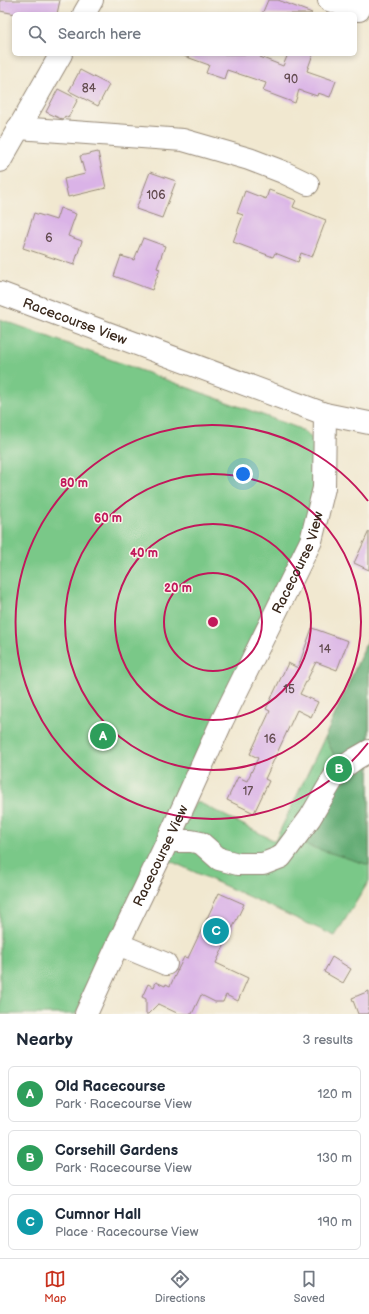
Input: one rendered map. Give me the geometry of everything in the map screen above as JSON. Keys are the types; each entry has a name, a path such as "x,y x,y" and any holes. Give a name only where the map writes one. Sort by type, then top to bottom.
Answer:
{"street":[{"path":"85,12 92,0"},
{"path":"329,0 359,10 363,0"},
{"path":"0,161 60,56"},
{"path":"18,128 183,140 249,159 284,172 308,184"},
{"name":"Racecourse View","path":"0,293 325,414 324,488 310,541 222,721 169,838 88,1006 86,1014"},
{"path":"325,414 369,423"},
{"path":"169,838 176,841 201,843 219,859 238,864 263,864 281,857 310,818 337,772 369,751"},
{"path":"118,944 166,964"}],"green space":[{"path":"0,319 298,428 308,434 313,440 317,450 318,469 303,536 76,1014 0,1014"},
{"path":"369,637 369,881 335,936 166,859 196,801 275,841 325,737"},
{"path":"369,637 369,865 302,844 343,773 325,737"}],"building":[{"path":"0,0 60,0 57,12 12,12 12,13 0,11"},
{"path":"268,0 278,0 309,12 263,12"},
{"path":"184,56 260,56 283,66 287,56 312,56 307,71 336,81 330,97 318,93 317,96 299,90 295,103 263,91 266,83 227,70 224,79 206,73 209,65"},
{"path":"80,70 109,85 98,106 69,91"},
{"path":"58,89 78,99 68,118 65,116 63,119 59,118 46,112"},
{"path":"98,152 106,188 68,197 64,179 85,174 80,156"},
{"path":"150,172 176,181 162,218 136,209"},
{"path":"269,190 296,200 293,207 326,220 312,257 301,253 298,262 275,253 273,257 233,242 243,215 237,213 245,191 266,199"},
{"path":"60,208 76,214 68,236 82,241 74,265 23,248 34,213 56,220"},
{"path":"143,238 165,246 157,268 160,269 152,290 114,276 121,256 134,260"},
{"path":"369,531 369,570 354,563"},
{"path":"312,628 348,641 337,670 316,662 300,694 318,702 311,717 297,710 265,779 269,781 254,813 227,800 238,777 247,781 258,758 250,754 270,711 266,709 288,663 298,668"},
{"path":"219,893 244,904 216,963 248,978 238,1001 226,995 223,1002 215,1002 201,995 192,1014 179,1014 158,1004 148,1014 146,1014 146,999 142,997 148,984 154,987 156,982 165,986 166,984 170,986 184,957 188,958"},
{"path":"332,957 351,969 343,983 324,972"},
{"path":"369,991 369,1014 358,1014 352,998"}],"place":[{"name":"Old Racecourse","path":"103,736"},
{"name":"Corsehill Gardens","path":"339,769"},
{"name":"Cumnor Hall","path":"216,931"}]}
